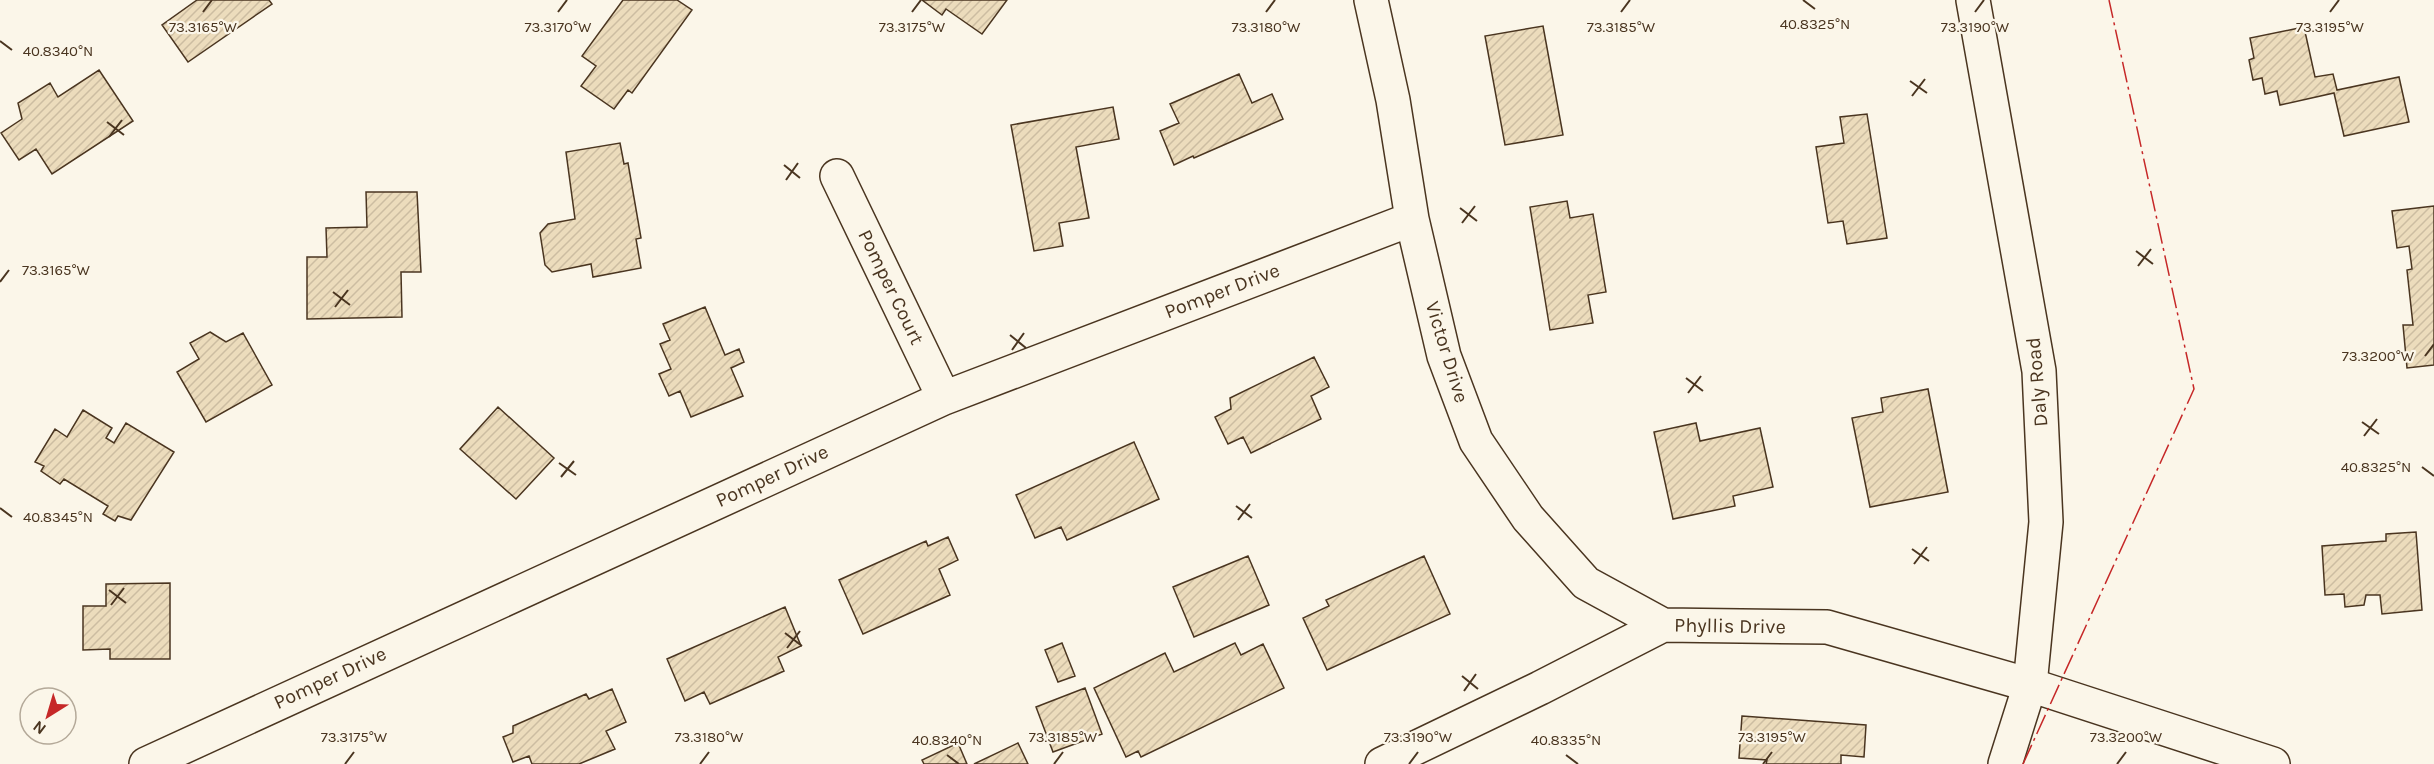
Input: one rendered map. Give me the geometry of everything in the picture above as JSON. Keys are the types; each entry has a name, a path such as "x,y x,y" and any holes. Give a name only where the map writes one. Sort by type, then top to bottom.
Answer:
{"street":[{"name":"Victor Drive","path":"1371,0 1393,100 1412,219 1444,356 1476,441 1528,518 1586,584 1663,625"},
{"name":"Daly Road","path":"1973,0 2039,371 2046,522 2030,685 2005,764"},
{"name":"Pomper Court","path":"837,176 944,398"},
{"name":"Pomper Drive","path":"146,764 944,398 1412,219"},
{"name":"Phyllis Drive","path":"1382,764 1540,688 1663,625 1827,627 2030,685 2273,764"}],"building":[{"path":"197,0 269,0 272,4 188,62 162,25"},
{"path":"623,0 677,0 692,10 632,93 628,90 614,109 581,86 596,66 582,56"},
{"path":"922,0 1007,0 982,34 946,9 942,15"},
{"path":"1543,26 1563,135 1505,145 1485,36"},
{"path":"2304,27 2315,77 2333,74 2337,90 2399,77 2409,122 2344,136 2334,93 2280,105 2277,91 2265,94 2262,78 2253,80 2249,60 2254,58 2250,38"},
{"path":"99,70 133,121 52,174 36,149 19,160 1,133 22,119 18,103 50,83 58,97"},
{"path":"1239,74 1252,103 1272,94 1283,119 1174,165 1160,131 1179,123 1170,104"},
{"path":"1113,107 1119,139 1076,147 1089,218 1059,223 1063,246 1034,251 1011,125"},
{"path":"1867,114 1887,238 1847,244 1843,221 1828,223 1816,147 1844,143 1840,117"},
{"path":"620,143 624,164 628,163 641,238 636,239 641,268 593,277 591,264 552,272 545,265 540,233 548,224 575,219 566,152"},
{"path":"366,192 417,192 421,272 401,272 402,317 307,319 307,257 327,257 326,228 367,227"},
{"path":"1567,201 1570,218 1593,214 1606,292 1588,295 1593,323 1550,330 1530,207"},
{"path":"2434,206 2434,365 2407,368 2403,325 2413,325 2407,270 2412,269 2409,246 2397,248 2392,211"},
{"path":"705,307 725,355 739,349 744,362 731,368 743,396 691,417 680,391 669,396 659,374 671,369 660,344 670,340 663,324"},
{"path":"210,332 226,342 243,333 272,385 206,422 177,372 199,359 190,343"},
{"path":"1314,357 1329,387 1311,396 1321,419 1251,453 1243,437 1228,444 1215,417 1231,409 1230,398"},
{"path":"1928,389 1948,492 1870,507 1852,418 1883,412 1881,398"},
{"path":"498,407 554,458 516,499 460,449"},
{"path":"83,410 112,428 106,438 114,443 126,423 174,452 131,520 118,516 115,521 103,514 108,506 64,479 60,484 41,471 44,466 35,462 55,429 67,437"},
{"path":"1696,423 1700,441 1760,428 1773,487 1733,496 1735,506 1673,519 1654,432"},
{"path":"1134,442 1159,499 1067,540 1061,527 1035,538 1016,495"},
{"path":"2416,532 2422,610 2382,614 2380,595 2366,595 2364,605 2345,607 2344,594 2325,595 2322,546 2386,541 2386,534"},
{"path":"948,537 958,560 939,569 950,595 863,634 839,580 926,541 928,546"},
{"path":"1248,556 1269,605 1194,637 1173,587"},
{"path":"1424,556 1450,614 1327,670 1303,618 1329,606 1326,600"},
{"path":"170,583 170,659 110,659 110,649 83,650 83,606 106,606 106,584"},
{"path":"785,607 801,646 778,657 784,671 710,704 704,692 685,701 667,659"},
{"path":"1062,643 1075,676 1058,682 1045,650"},
{"path":"1235,643 1241,655 1263,644 1284,688 1141,757 1138,751 1126,757 1094,688 1165,653 1174,672"},
{"path":"1085,688 1102,734 1053,752 1036,707"},
{"path":"612,689 626,722 606,731 615,749 579,764 532,764 529,756 513,762 503,737 513,733 513,726 586,694 589,699"},
{"path":"1742,716 1866,725 1864,757 1841,755 1841,764 1766,764 1767,760 1739,758"},
{"path":"958,743 967,764 924,764 922,760"},
{"path":"1018,743 1028,764 974,764"}],"power":[{"path":"2023,764 2194,389 2109,0"}]}
